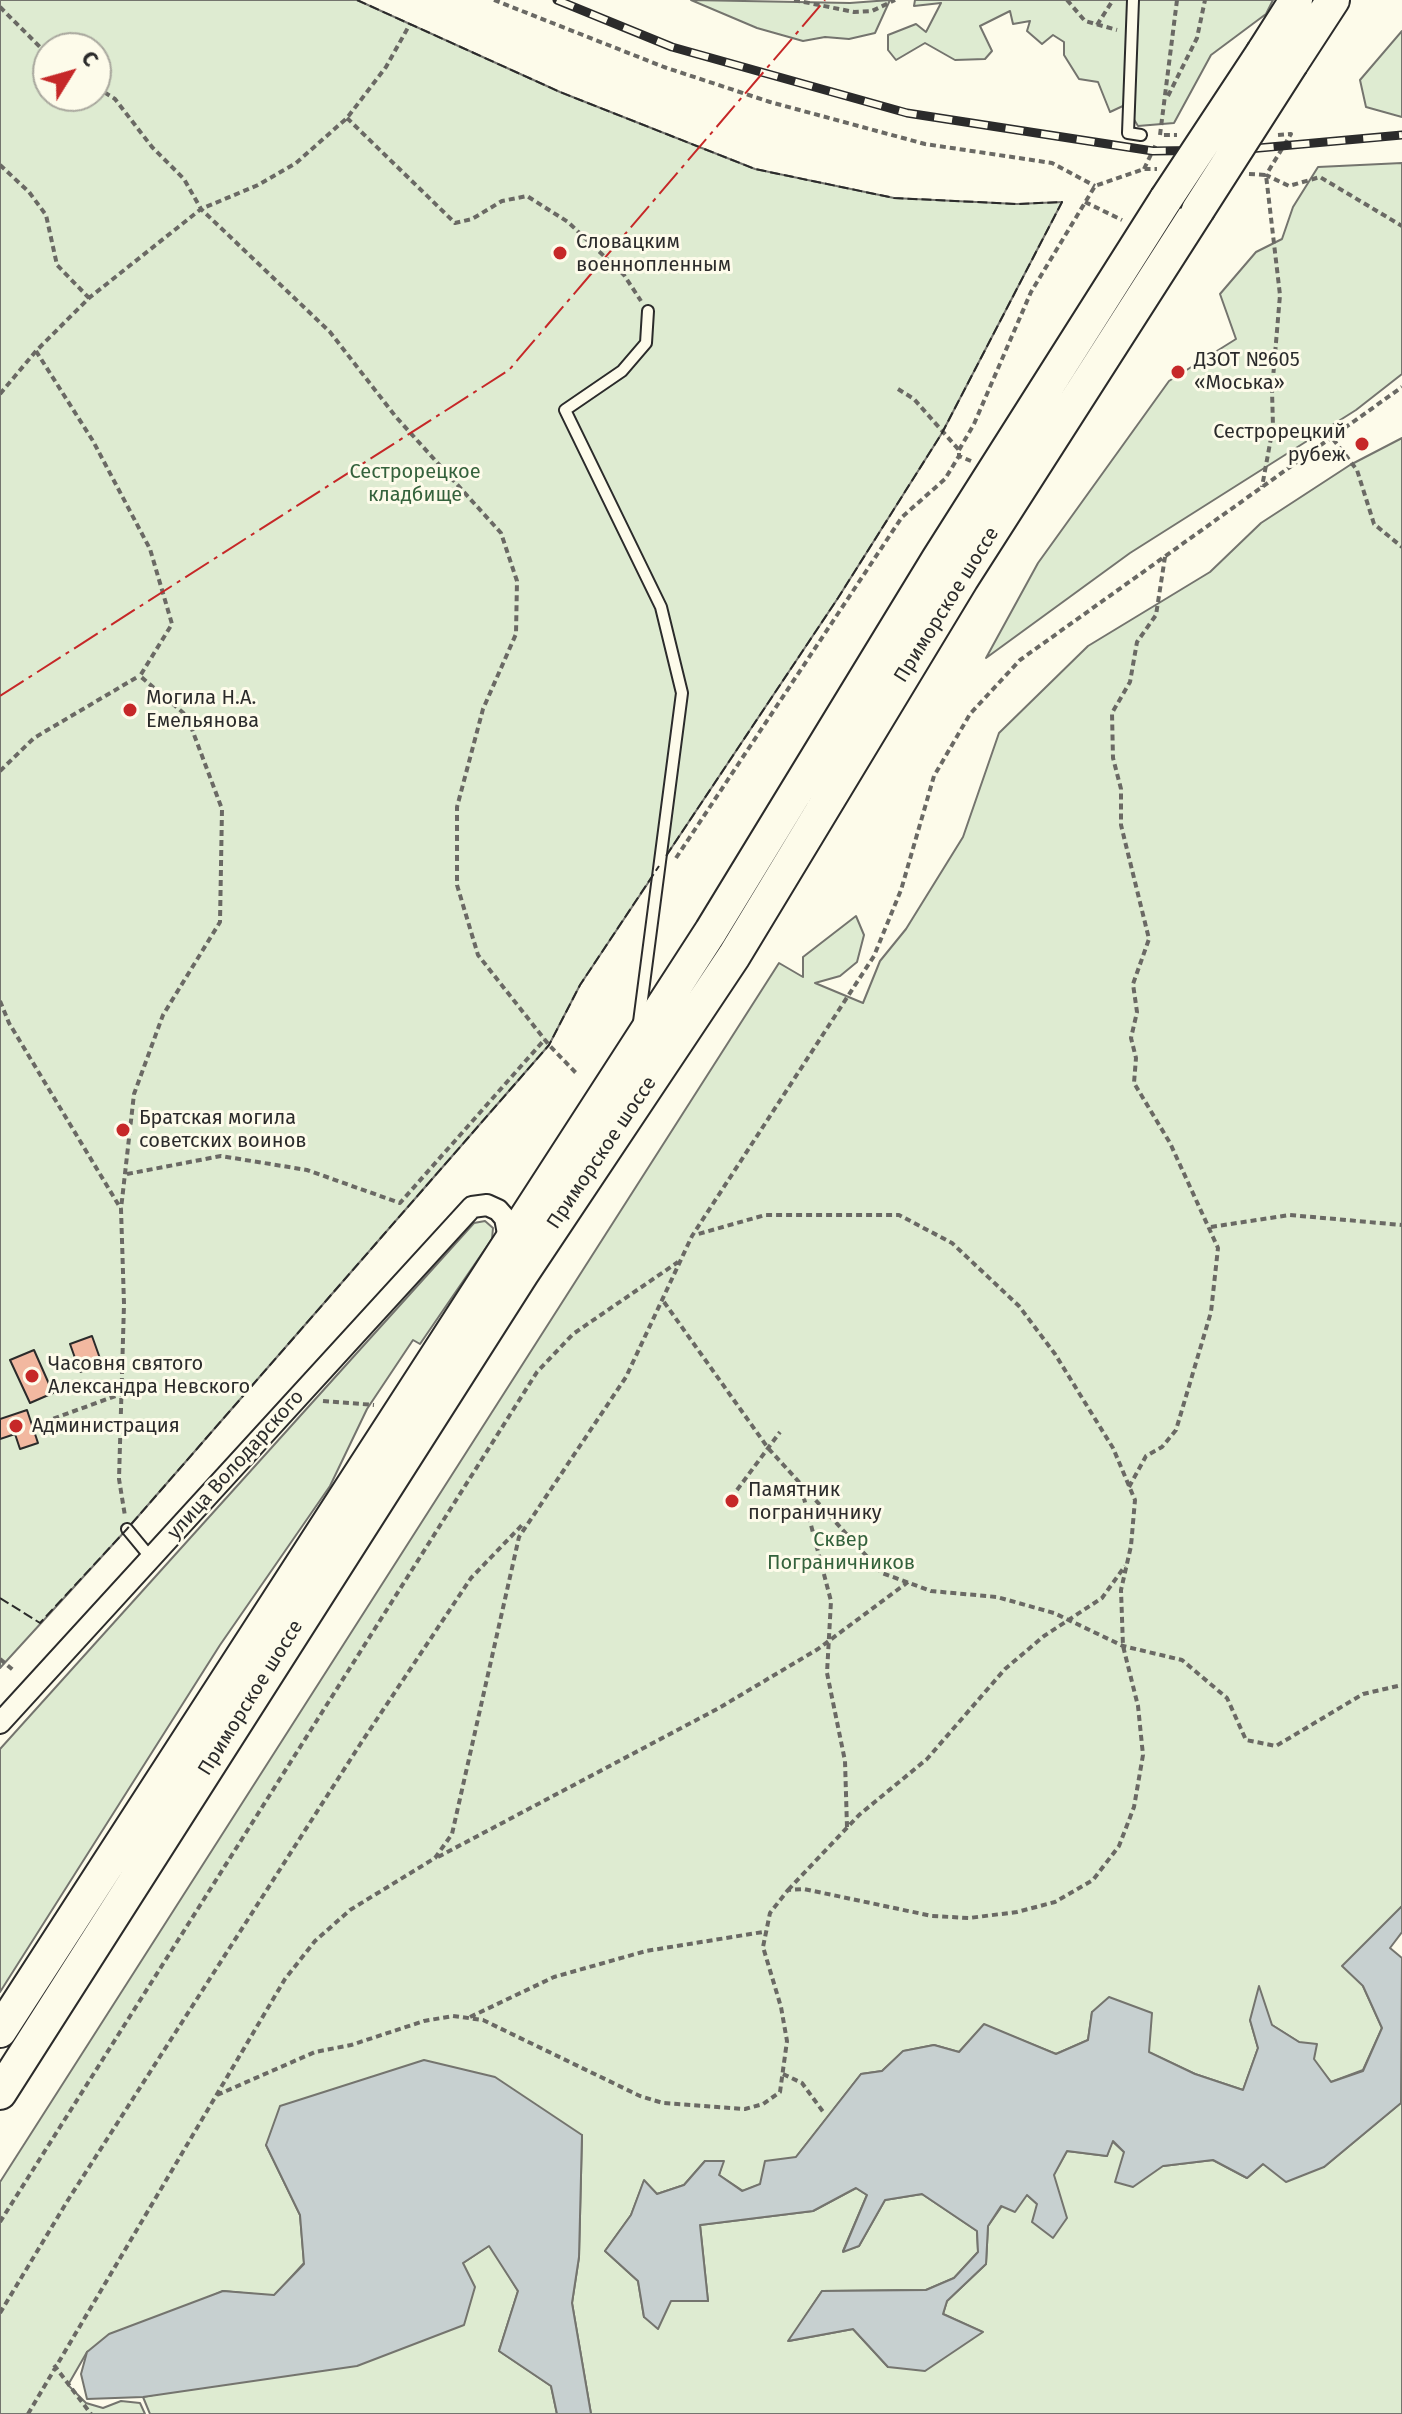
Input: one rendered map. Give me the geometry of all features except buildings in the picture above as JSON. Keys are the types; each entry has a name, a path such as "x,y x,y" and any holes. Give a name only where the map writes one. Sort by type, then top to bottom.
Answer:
{"highway":[{"path":"1277,58 1296,0"},
{"path":"1277,58 1333,0"},
{"name":"Приморское шоссе","path":"0,2031 634,1049 1163,184 1277,58"},
{"name":"Приморское шоссе","path":"0,2093 522,1274 734,956 970,566 1198,210 1277,58"}],"street":[{"name":"улица Володарского","path":"0,1723 472,1207 487,1205 498,1210 505,1218 509,1239"}],"lane":[{"path":"1133,0 1128,133 1141,135"},
{"path":"634,1049 659,883 682,693 661,607 565,410 622,371 646,343 648,311"},
{"path":"127,1529 151,1558"}],"path":[{"path":"494,0 664,67 770,102 925,144 1052,163 1095,186"},
{"path":"794,0 854,12 872,11 895,0"},
{"path":"1067,0 1085,21 1119,30"},
{"path":"1097,25 1113,0"},
{"path":"1165,102 1197,38 1205,0"},
{"path":"0,7 32,40"},
{"path":"0,23 7,16"},
{"path":"0,394 36,351 89,298 201,209 258,185 296,163 347,118 386,67 410,24"},
{"path":"112,97 152,147 184,179 201,209 330,332 396,417 501,533 517,581 516,634 483,709 457,807 457,885 478,955 577,1074"},
{"path":"347,118 455,223 472,219 502,201 527,196 568,222 624,275 648,311"},
{"path":"659,883 902,517 945,479 974,424 1031,292 1095,186 1144,169 1160,135"},
{"path":"0,165 29,192 46,215 57,265 89,298"},
{"path":"1144,169 1163,184"},
{"path":"1236,174 1266,175 1280,295 1272,390 1273,427 1262,490"},
{"path":"1085,202 1135,226"},
{"path":"0,771 34,738 140,676 172,624 150,549 93,441 36,351"},
{"path":"0,2313 85,2174 361,1743 471,1578 527,1519 626,1377 664,1302 678,1262 692,1236 874,956 901,890 934,776 970,714 1020,660 1402,387"},
{"path":"898,389 914,399 959,453 977,465"},
{"path":"1333,439 1357,470 1374,524 1402,547"},
{"path":"1129,1487 1146,1456 1162,1447 1176,1430 1211,1312 1218,1248 1211,1227 1134,1083 1136,1058 1131,1038 1137,1012 1133,984 1149,939 1121,825 1121,789 1113,758 1112,713 1130,682 1137,642 1156,615 1165,557"},
{"path":"127,1529 119,1479 121,1209 134,1094 163,1015 220,922 222,809 187,716 140,676"},
{"path":"0,1001 9,1023 121,1209"},
{"path":"127,1174 221,1156 307,1170 400,1203 545,1039"},
{"path":"692,1236 765,1215 840,1212 899,1215 952,1243 1019,1306 1055,1354 1113,1448 1135,1500 1121,1590 1123,1646 1138,1706 1143,1755 1134,1807 1119,1846 1093,1880 1055,1902 1017,1912 969,1918 901,1912 804,1889 788,1890"},
{"path":"1211,1227 1290,1215 1402,1225"},
{"path":"0,2222 537,1372 573,1334 678,1262"},
{"path":"664,1302 768,1448 882,1573 931,1591 997,1597 1069,1620 1123,1646 1182,1660 1227,1698 1246,1740 1276,1746 1363,1694 1402,1685"},
{"path":"44,1422 121,1394"},
{"path":"737,1490 780,1432"},
{"path":"800,1485 831,1601 826,1642 827,1673 845,1761 847,1827"},
{"path":"435,1858 452,1834 459,1811 519,1537 527,1519"},
{"path":"215,2095 315,2052 351,2045 424,2021 468,2018 483,2020 640,2096 663,2103 745,2109 763,2104 780,2092 787,2041 781,2007 766,1963 764,1932 778,1899 847,1827 927,1759 1005,1669 1102,1598 1127,1563"},
{"path":"28,2414 54,2365 285,1979 315,1941 350,1910 435,1858 719,1708 826,1642 908,1582"},
{"path":"0,1659 13,1670"},
{"path":"468,2018 554,1977 646,1951 764,1932"},
{"path":"783,2074 796,2078 824,2113"},
{"path":"54,2365 91,2414"}],"green space":[{"name":"Сестрорецкое кладбище","path":"0,0 357,0 560,92 755,169 894,198 1017,204 1062,202 942,433 838,598 580,985 549,1045 127,1529 0,1668"},
{"path":"691,0 850,3 890,0 875,33 849,39 825,37 803,41 757,28"},
{"path":"915,0 1273,0 1266,14 1211,55 1174,123 1138,126 1125,105 1110,112 1098,82 1079,79 1064,55 1064,42 1053,35 1042,44 1027,31 1030,21 1013,24 1010,11 980,26 992,51 985,59 955,60 925,43 896,60 888,50 888,35 916,24 926,32 941,3 914,6"},
{"path":"1402,31 1402,117 1366,107 1360,80"},
{"path":"1402,163 1402,374 1356,410 1130,553 986,658 1038,563 1169,381 1236,339 1220,294 1256,252 1282,239 1293,207 1318,167"},
{"name":"Сквер Пограничников","path":"1402,438 1402,1906 1363,1986 1382,2028 1363,2070 1331,2082 1299,2042 1272,2025 1250,2020 1258,2048 1243,2090 1195,2074 1148,2052 1092,2012 1088,2040 1056,2054 984,2025 959,2052 934,2045 904,2051 882,2071 861,2074 796,2157 761,2184 743,2191 719,2175 723,2161 705,2161 684,2185 657,2194 644,2181 631,2215 605,2251 638,2281 644,2317 671,2300 708,2301 700,2225 813,2211 856,2188 867,2195 843,2251 859,2246 885,2200 922,2194 977,2231 978,2252 954,2278 926,2290 822,2291 789,2341 853,2329 888,2367 982,2332 943,2314 947,2301 986,2264 988,2226 1002,2206 1027,2195 1037,2204 1067,2151 1107,2156 1112,2141 1124,2152 1163,2166 1213,2160 1247,2178 1263,2164 1324,2167 1402,2102 1402,2414 591,2414 572,2303 579,2257 582,2135 266,2145 300,2215 304,2263 274,2296 223,2291 87,2352 68,2385 86,2403 103,2408 121,2401 140,2403 145,2414 0,2414 0,2182 779,963 803,977 803,957 856,916 864,935 857,962 840,976 815,983 863,1003 880,961 906,929 963,837 999,733 1088,646 1210,572 1261,523 1350,465"},
{"path":"485,1221 493,1228 492,1239 420,1344 413,1340 367,1409 330,1486 220,1645 0,1992 0,1749 474,1223"},
{"path":"490,2245 518,2291 499,2351 551,2386 557,2414 150,2414 143,2397 173,2391 463,2263"}],"shaded area":[{"path":"1402,1906 1402,1932 1390,1948 1402,1958 1401,2103 1324,2167 1286,2182 1263,2164 1247,2178 1213,2160 1163,2166 1133,2187 1115,2182 1124,2152 1113,2141 1107,2156 1067,2151 1054,2175 1067,2218 1053,2238 1032,2222 1037,2204 1027,2195 1015,2212 1001,2206 988,2226 986,2264 947,2301 943,2314 983,2332 925,2371 888,2367 853,2329 788,2341 822,2291 926,2290 954,2278 978,2252 977,2231 922,2194 885,2200 859,2246 843,2252 867,2195 856,2188 813,2211 700,2225 708,2301 671,2301 658,2329 644,2317 638,2281 605,2251 631,2215 644,2180 657,2194 684,2185 705,2161 724,2161 719,2175 742,2191 760,2184 765,2161 796,2157 861,2074 882,2071 903,2051 934,2045 959,2052 984,2024 1056,2054 1088,2040 1092,2012 1109,1997 1152,2013 1149,2052 1195,2074 1243,2090 1258,2048 1250,2020 1259,1986 1272,2025 1299,2042 1317,2044 1314,2059 1331,2082 1363,2071 1382,2028 1363,1986 1342,1966"},
{"path":"424,2060 495,2077 582,2135 579,2257 572,2303 591,2414 557,2414 551,2386 499,2351 518,2291 489,2246 463,2263 475,2287 464,2325 357,2366 143,2397 87,2399 81,2374 87,2352 109,2334 223,2291 274,2295 304,2264 300,2215 266,2145 280,2106"}],"railway":[{"path":"557,0 672,47 907,113 1153,151 1237,150 1402,135"}],"fence":[{"path":"357,0 560,92 755,169 894,198 1017,204 1062,202 942,433 838,598 666,856"},
{"path":"0,1598 40,1623 127,1529 549,1045 580,985 659,866"}],"power":[{"path":"0,696 509,370 825,0"}],"place":[{"name":"Словацким военнопленным","path":"560,253"},
{"name":"ДЗОТ №605 «Моська»","path":"1178,372"},
{"name":"Сестрорецкий рубеж","path":"1362,444"},
{"name":"Могила Н.А. Емельянова","path":"130,710"},
{"name":"Братская могила советских воинов","path":"123,1130"},
{"name":"Часовня святого Александра Невского","path":"32,1376"},
{"name":"Администрация","path":"16,1426"},
{"name":"Памятник пограничнику","path":"732,1501"}]}
